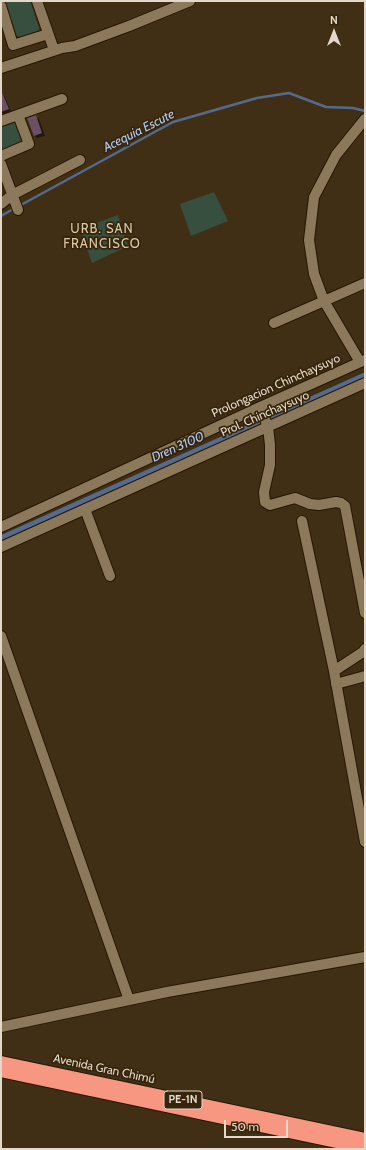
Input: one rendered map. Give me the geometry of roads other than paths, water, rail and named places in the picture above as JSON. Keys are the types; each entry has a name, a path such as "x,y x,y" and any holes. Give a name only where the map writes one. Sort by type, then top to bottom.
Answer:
{"highway":[{"name":"Avenida Gran Chimú","path":"1,1062 365,1139"},
{"name":"Avenida Gran Chimú","path":"1,1071 365,1148"}],"street":[{"path":"37,1 54,50"},
{"path":"1,68 54,50 75,46 190,1"},
{"path":"1,6 14,45 48,34"},
{"path":"1,121 62,99"},
{"path":"1,156 29,144 18,115"},
{"path":"363,361 324,302 314,274 309,240 314,197 336,156 365,120"},
{"path":"1,204 15,203 80,160"},
{"path":"1,164 15,203"},
{"path":"274,323 365,283"},
{"name":"Prolongacion Chinchaysuyo","path":"1,527 261,410 363,361"},
{"name":"Prol. Chinchaysuyo","path":"1,547 267,425 365,383"},
{"path":"261,410 267,425 270,445 270,465 264,492 266,502 270,505 295,498 310,504 319,505 336,502 345,506 365,613"},
{"path":"85,509 110,576"},
{"path":"302,521 334,671 365,842"},
{"path":"1,636 129,1000"},
{"path":"334,671 363,652 365,649"},
{"path":"336,684 365,676"},
{"path":"1,1027 129,1000 365,957"}],"waterway":[{"name":"Acequia Escute","path":"19,206 173,122 257,98 289,93 326,107 353,108 365,111"},
{"name":"Acequia Escute","path":"1,216 15,208"},
{"name":"Dren 3100","path":"1,540 365,377"}],"district":[{"name":"URB. SAN FRANCISCO","path":"102,236"}]}
